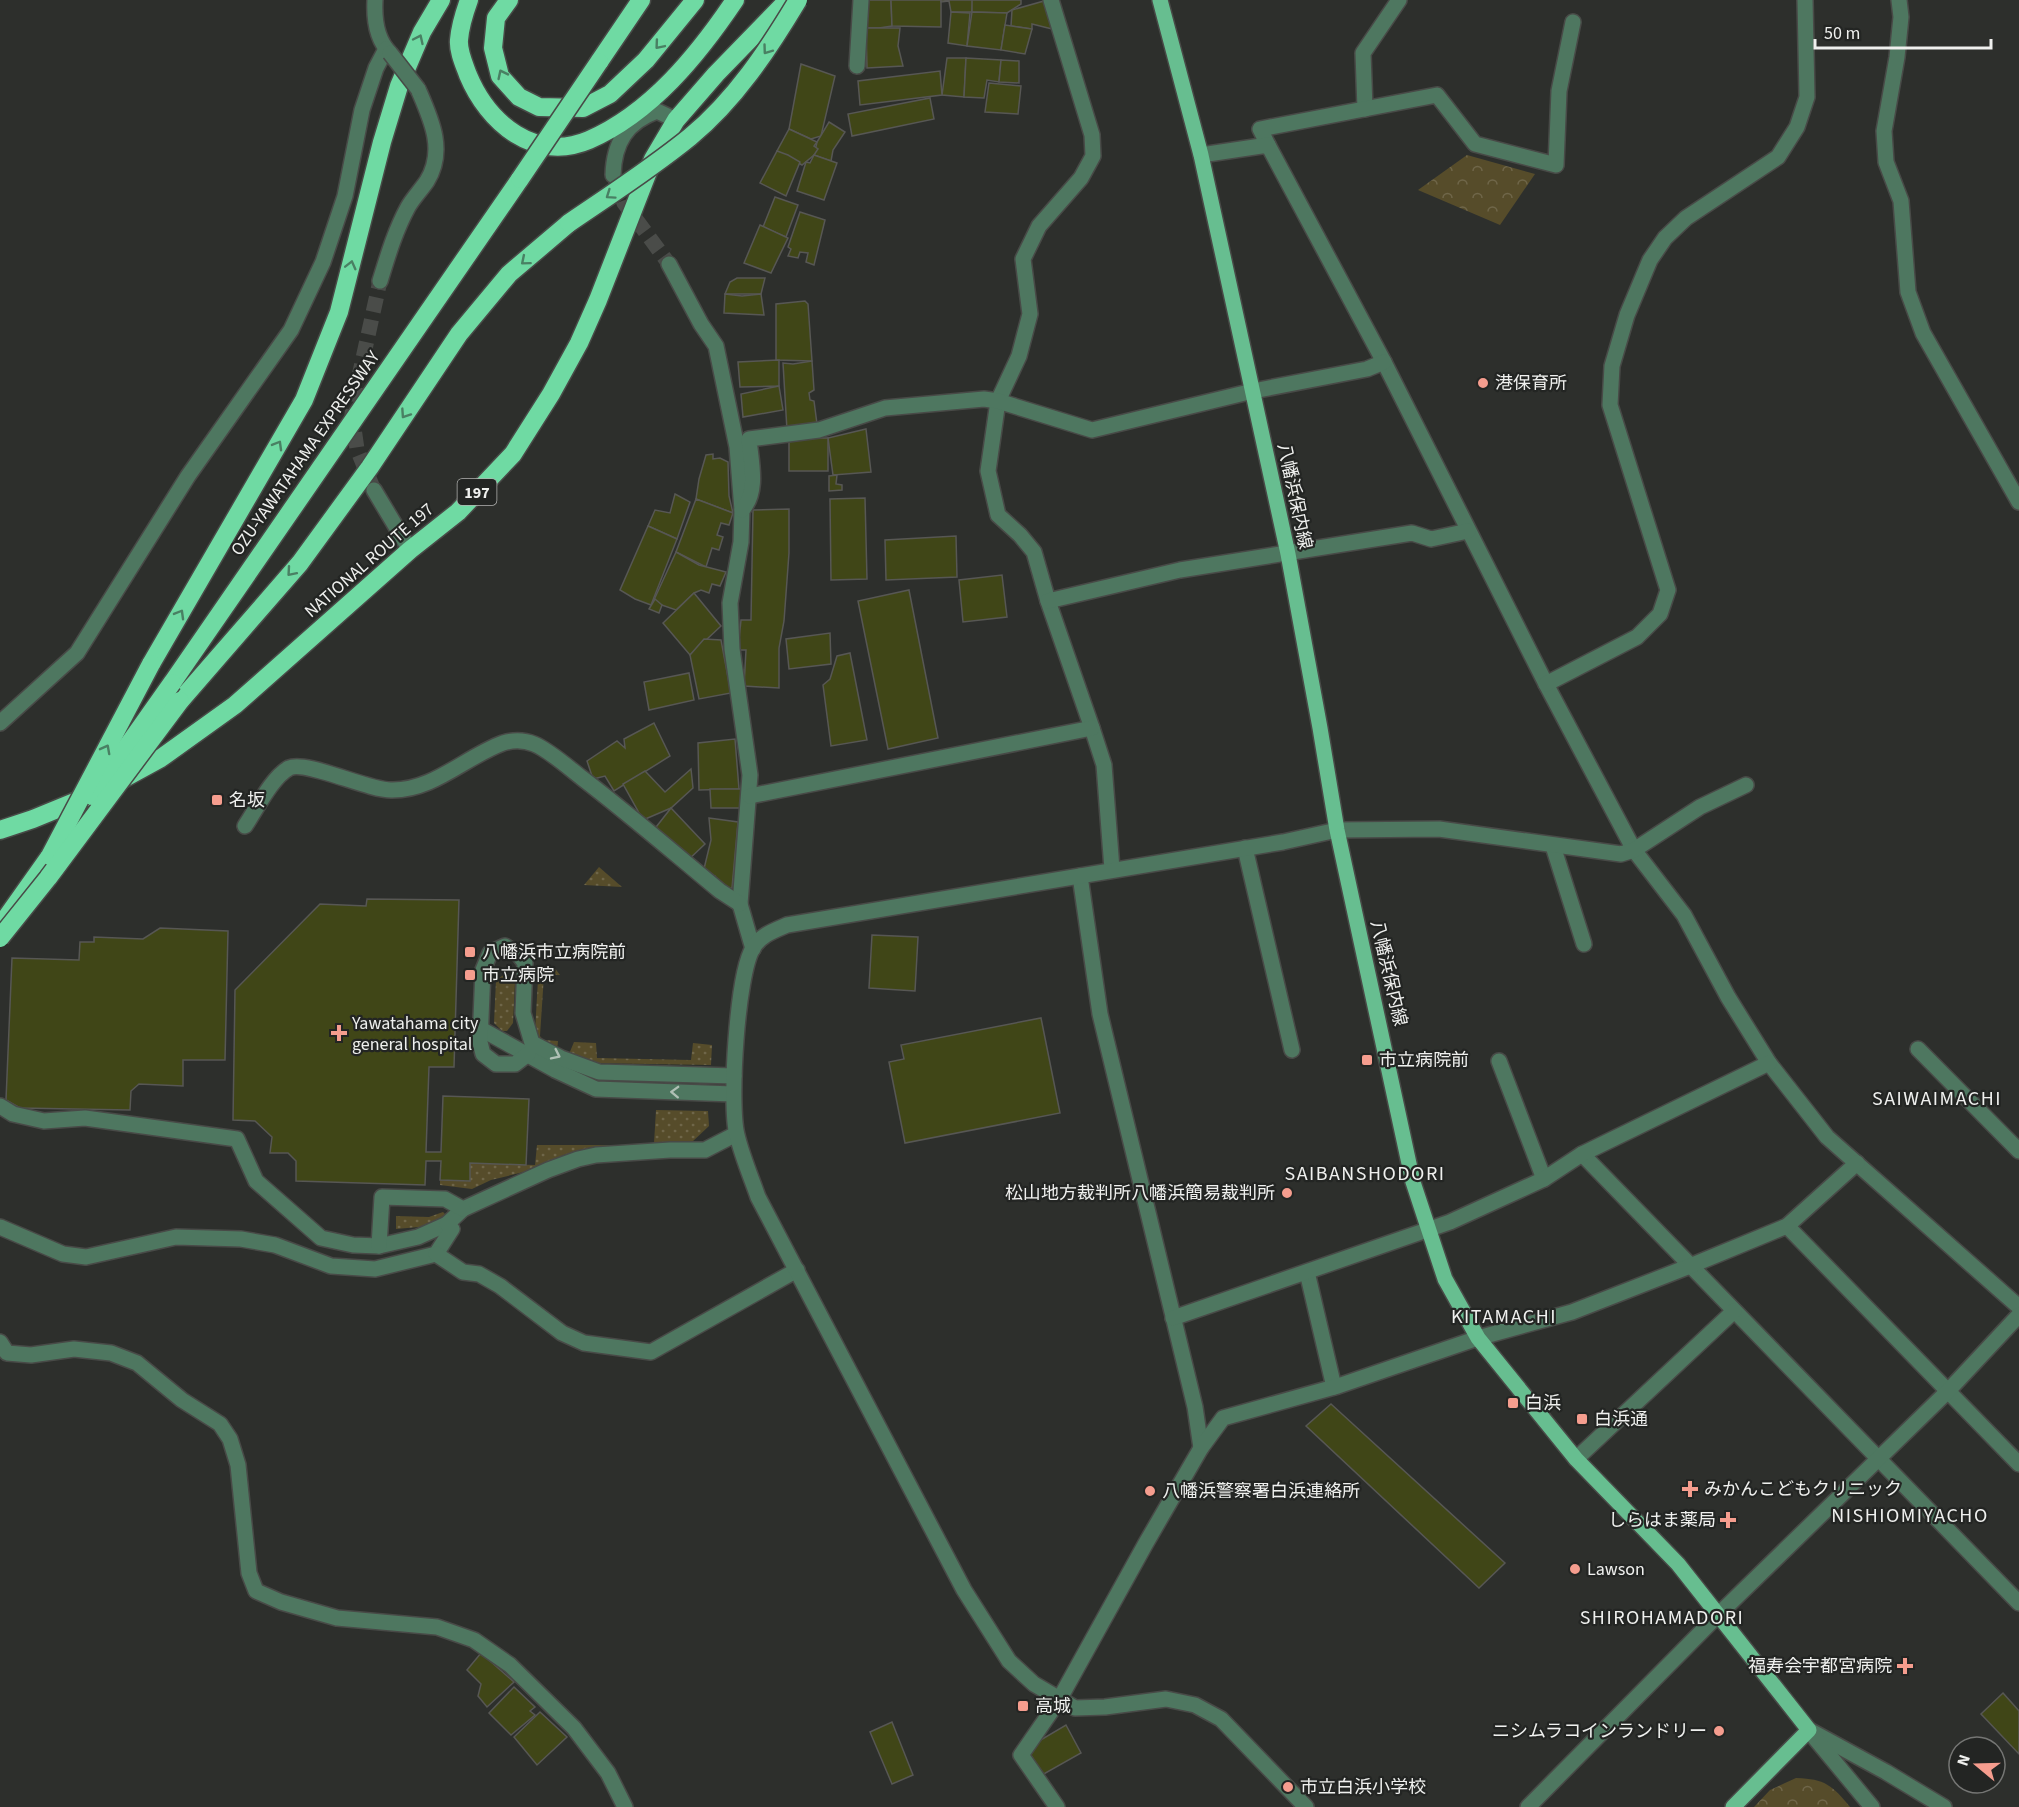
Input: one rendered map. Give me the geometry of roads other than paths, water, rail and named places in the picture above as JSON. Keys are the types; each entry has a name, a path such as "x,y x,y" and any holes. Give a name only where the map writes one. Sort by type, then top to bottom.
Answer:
{"highway":[{"path":"50,856 151,664 304,400 339,312 382,142 399,86 422,32 441,0"},
{"path":"469,0 459,41 463,62 474,90 490,113 514,135 548,146 566,147 588,140 620,124 656,95 699,51 735,0"},
{"path":"510,0 496,18 493,48 500,76 519,98 539,107 583,108 610,94 639,66 695,0"},
{"name":"OZU-YAWATAHAMA EXPRESSWAY","path":"0,927 520,179 641,0"},
{"name":"NATIONAL ROUTE 197","path":"0,830 99,792 161,758 235,705 410,550 458,512 513,454 545,404 584,332 653,159 676,120 716,74 788,0"},
{"path":"0,938 48,878 180,701 300,563 369,467 459,334 509,274 569,224 691,136 735,92 771,45 798,0"}],"main road":[{"name":"八幡浜保内線","path":"1160,0 1201,156 1288,554 1337,830 1413,1182 1445,1279 1478,1338 1576,1459 1678,1564 1809,1730"},
{"path":"1733,1807 1809,1730"}],"street":[{"path":"375,0 374,21 388,51 418,89 432,122 437,148 435,165 396,231 380,281"},
{"path":"857,66 861,0"},
{"path":"1051,0 1092,135 1093,156 1081,178 1039,226 1023,259 1030,314 1019,356 998,401 988,471 998,515 1020,535 1034,552 1048,601 1104,765 1112,869"},
{"path":"1365,109 1363,53 1399,0"},
{"path":"1546,684 1637,637 1660,614 1668,590 1610,405 1612,366 1627,315 1650,260 1665,238 1686,218 1778,158 1797,127 1807,97 1805,0"},
{"path":"1899,0 1901,17 1897,57 1884,131 1886,162 1901,201 1908,292 1923,333 2019,502"},
{"path":"1573,22 1559,91 1556,165 1475,144 1437,95 1260,129 1384,362 1546,684 1634,850 1684,915 1728,997 1769,1063 1827,1137 2019,1307"},
{"path":"0,723 77,653 188,476 291,330 323,262 345,196 362,110 376,68 388,51"},
{"path":"613,175 613,160 620,138 641,117 657,111 676,120"},
{"path":"1201,156 1268,145"},
{"path":"669,264 701,324 716,346 737,447 742,510 741,542 730,603 732,649 750,775 740,904 753,949"},
{"path":"742,510 749,503 753,479 748,439 819,430 885,408 984,399 998,401 1092,430 1253,391 1367,369 1384,362"},
{"path":"374,490 410,550"},
{"path":"1048,601 1180,570 1412,534 1431,539 1468,531"},
{"path":"750,796 1092,728"},
{"path":"246,826 275,781 290,768 305,767 365,786 388,790 409,789 437,778 503,743 520,740 535,744 569,768 720,891 740,904"},
{"path":"1306,1807 1221,1719 1195,1705 1166,1699 1105,1707 1075,1708 1034,1684 1009,1661 964,1590 758,1197 736,1134 733,1094 743,974 753,949 764,935 787,925 1245,848 1337,830 1439,829 1621,854 1634,850 1700,807 1746,785"},
{"path":"1553,846 1584,944"},
{"path":"1245,848 1292,1050"},
{"path":"1080,876 1100,1014 1195,1407 1201,1448"},
{"path":"505,1041 516,1032 523,1013 525,963 519,955 505,946 490,953 483,970 480,1042 483,1054 496,1064 515,1064 528,1054"},
{"path":"523,1013 532,1043 561,1058 599,1072 734,1076"},
{"path":"481,1029 596,1089 733,1094"},
{"path":"1918,1049 2019,1150"},
{"path":"1499,1061 1544,1179"},
{"path":"1173,1318 1450,1222 1544,1179 1582,1154 1769,1063"},
{"path":"0,1106 13,1114 44,1121 85,1118 237,1139 256,1181 321,1238 353,1245 379,1246 418,1237 447,1224 463,1209 548,1170 578,1160 596,1155 705,1150 736,1134"},
{"path":"1582,1154 2019,1604"},
{"path":"1057,1807 1021,1755 1059,1700 1201,1448 1223,1418 1334,1387 1478,1338 1572,1312 1690,1266 1787,1226 1857,1162"},
{"path":"379,1246 382,1197 445,1199 463,1209"},
{"path":"0,1227 63,1254 86,1257 176,1237 241,1239 274,1245 331,1266 375,1269 436,1254 452,1229 447,1224"},
{"path":"1787,1226 2019,1464"},
{"path":"436,1254 463,1272 479,1274 500,1286 562,1333 584,1343 651,1353 797,1270"},
{"path":"1306,1272 1334,1387"},
{"path":"1576,1459 1734,1311"},
{"path":"1539,1804 1718,1615 1948,1391 2019,1315"},
{"path":"0,1342 7,1353 31,1356 74,1349 111,1353 137,1363 182,1400 220,1425 230,1439 238,1465 249,1573 256,1591 281,1602 337,1618 438,1627 474,1640 510,1665 574,1728 608,1773 625,1807"},
{"path":"1809,1730 1872,1807"},
{"path":"1809,1730 1944,1807"}],"tunnel":[{"path":"615,179 624,203 669,264"},
{"path":"374,490 357,449 352,414 380,281"}],"place":[{"name":"港保育所","path":"1483,383"},
{"name":"名坂","path":"217,800"},
{"name":"八幡浜市立病院前","path":"470,952"},
{"name":"市立病院","path":"470,975"},
{"name":"Yawatahama city general hospital","path":"339,1033"},
{"name":"市立病院前","path":"1367,1060"},
{"name":"松山地方裁判所八幡浜簡易裁判所","path":"1287,1193"},
{"name":"白浜","path":"1513,1403"},
{"name":"白浜通","path":"1582,1419"},
{"name":"みかんこどもクリニック","path":"1690,1489"},
{"name":"八幡浜警察署白浜連絡所","path":"1150,1491"},
{"name":"しらはま薬局","path":"1728,1520"},
{"name":"Lawson","path":"1575,1569"},
{"name":"福寿会宇都宮病院","path":"1905,1666"},
{"name":"高城","path":"1023,1706"},
{"name":"ニシムラコインランドリー","path":"1719,1731"},
{"name":"市立白浜小学校","path":"1288,1787"}],"district":[{"name":"SAIWAIMACHI","path":"1937,1098"},
{"name":"SAIBANSHODORI","path":"1365,1173"},
{"name":"KITAMACHI","path":"1504,1316"},
{"name":"NISHIOMIYACHO","path":"1910,1515"},
{"name":"SHIROHAMADORI","path":"1662,1617"}]}
